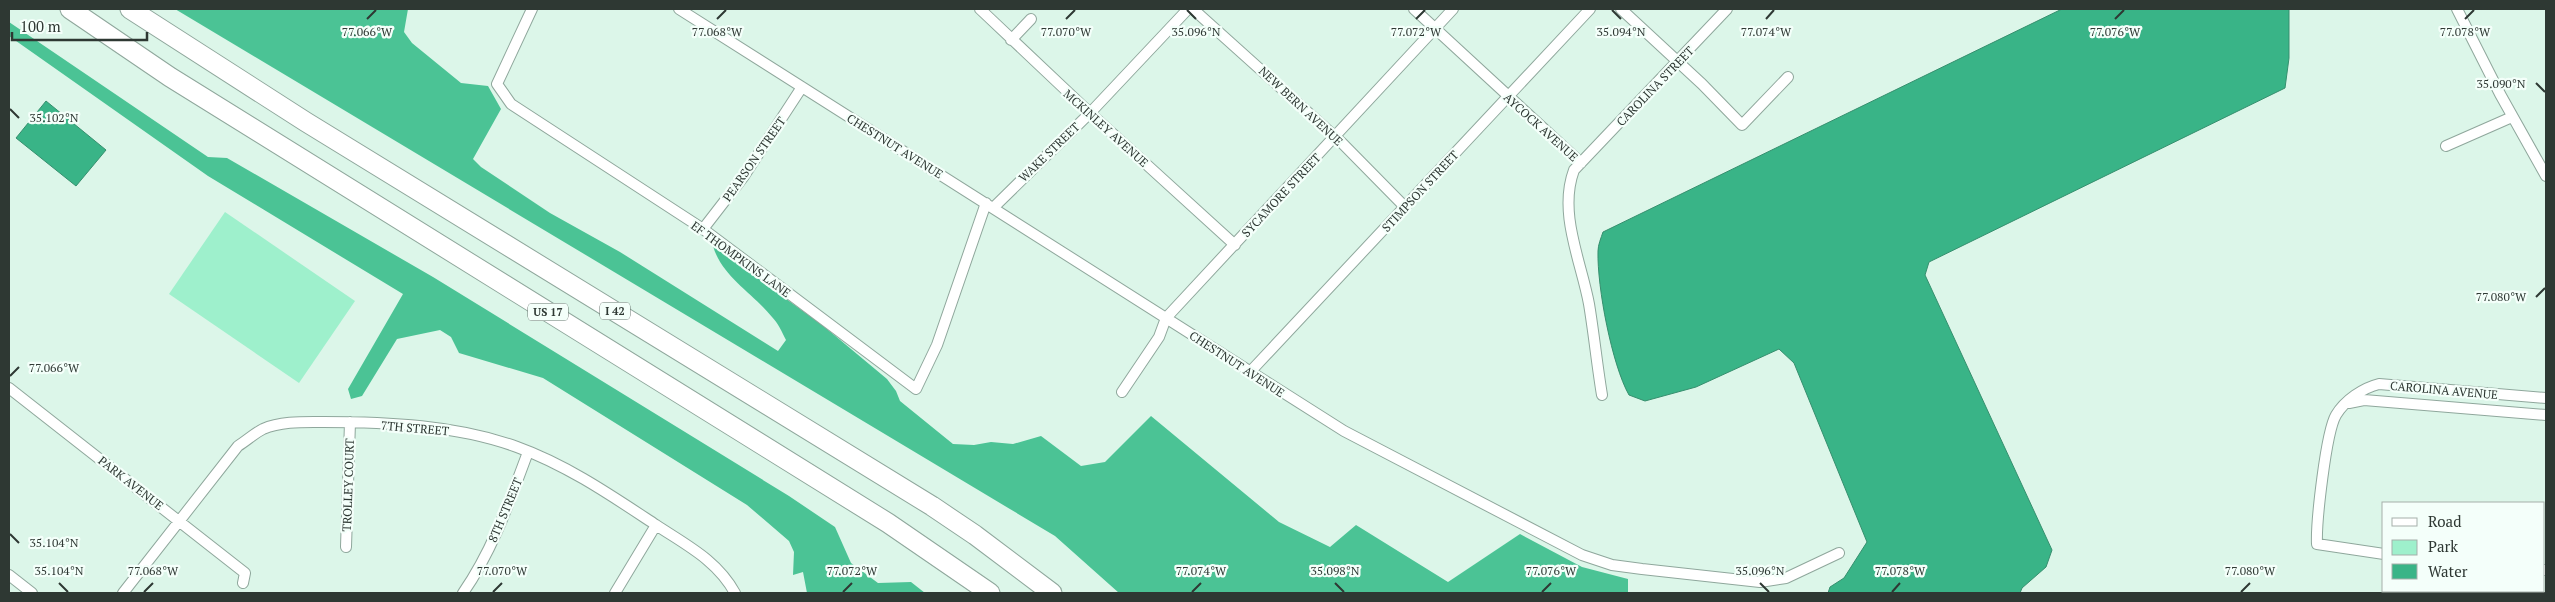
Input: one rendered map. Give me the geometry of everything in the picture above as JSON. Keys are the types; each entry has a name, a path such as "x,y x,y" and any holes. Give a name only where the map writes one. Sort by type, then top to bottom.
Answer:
{"highway":[{"name":"I 42","path":"130,9 171,37 932,506 975,535 1052,593"},
{"path":"138,9 171,37"},
{"name":"US 17","path":"72,11 195,92 888,523 990,593"}],"street":[{"name":"EF THOMPKINS LANE","path":"532,9 497,84 511,104 703,229 916,389"},
{"name":"CHESTNUT AVENUE","path":"679,9 1344,431 1592,559 1642,569 1760,582 1794,575 1839,553"},
{"name":"MCKINLEY AVENUE","path":"980,9 1011,40 1235,245"},
{"name":"WAKE STREET","path":"916,389 937,345 989,206 1090,113 1188,9"},
{"name":"NEW BERN AVENUE","path":"1193,9 1335,137 1405,207"},
{"name":"AYCOCK AVENUE","path":"1414,9 1581,163 1574,170 1569,185 1569,218 1589,304 1602,395"},
{"name":"SYCAMORE STREET","path":"1122,392 1159,337 1166,318 1454,9"},
{"name":"STIMPSON STREET","path":"1250,372 1590,9"},
{"path":"1621,9 1742,125 1788,77"},
{"name":"CAROLINA STREET","path":"1581,163 1728,9"},
{"path":"2457,9 2512,117 2546,176"},
{"path":"1011,40 1030,19"},
{"name":"PEARSON STREET","path":"703,229 744,176 802,87"},
{"path":"2446,146 2512,117"},
{"name":"CAROLINA AVENUE","path":"2382,554 2317,544 2317,524 2333,422 2342,408 2367,387 2379,384 2546,398"},
{"name":"PARK AVENUE","path":"9,388 245,572 243,583"},
{"path":"2506,412 2508,395"},
{"name":"CAROLINA AVENUE","path":"2348,403 2364,400 2546,415"},
{"name":"7TH STREET","path":"123,593 238,446 264,428 294,422 350,422 456,431 487,437 528,452 576,475 701,553 720,571 735,593"},
{"name":"TROLLEY COURT","path":"346,547 350,422"},
{"name":"8TH STREET","path":"463,593 488,549 504,515 528,452"},
{"path":"615,593 656,525"},
{"path":"9,575 32,593"},
{"path":"9,582 24,593"}],"green space":[{"path":"225,212 355,301 299,383 169,294"}],"shaded area":[{"path":"175,9 408,9 404,32 412,43 461,83 488,86 501,109 473,159 481,167 550,213 620,252 778,351 786,340 778,325 764,308 723,267 713,246 821,324 887,379 896,391 900,401 953,444 974,445 991,442 1013,444 1041,436 1081,466 1105,462 1151,416 1279,522 1330,547 1356,525 1448,582 1520,534 1582,567 1628,579 1628,593 1119,593 1055,536"},
{"path":"9,22 208,157 227,158 433,277 789,496 835,527 851,563 878,583 911,582 925,593 807,593 803,572 793,575 794,552 789,541 747,505 543,378 459,353 451,337 440,330 397,339 362,396 351,399 348,389 403,294 208,176 9,36"}],"water":[{"path":"2062,9 2289,9 2289,58 2285,88 1929,262 1925,275 2052,550 2046,567 2022,588 2020,593 1828,593 1830,587 1844,578 1867,542 1794,363 1779,349 1696,387 1645,401 1629,395 1611,346 1603,304 1598,251 1603,232"},
{"path":"46,101 106,150 76,186 16,138"}]}
